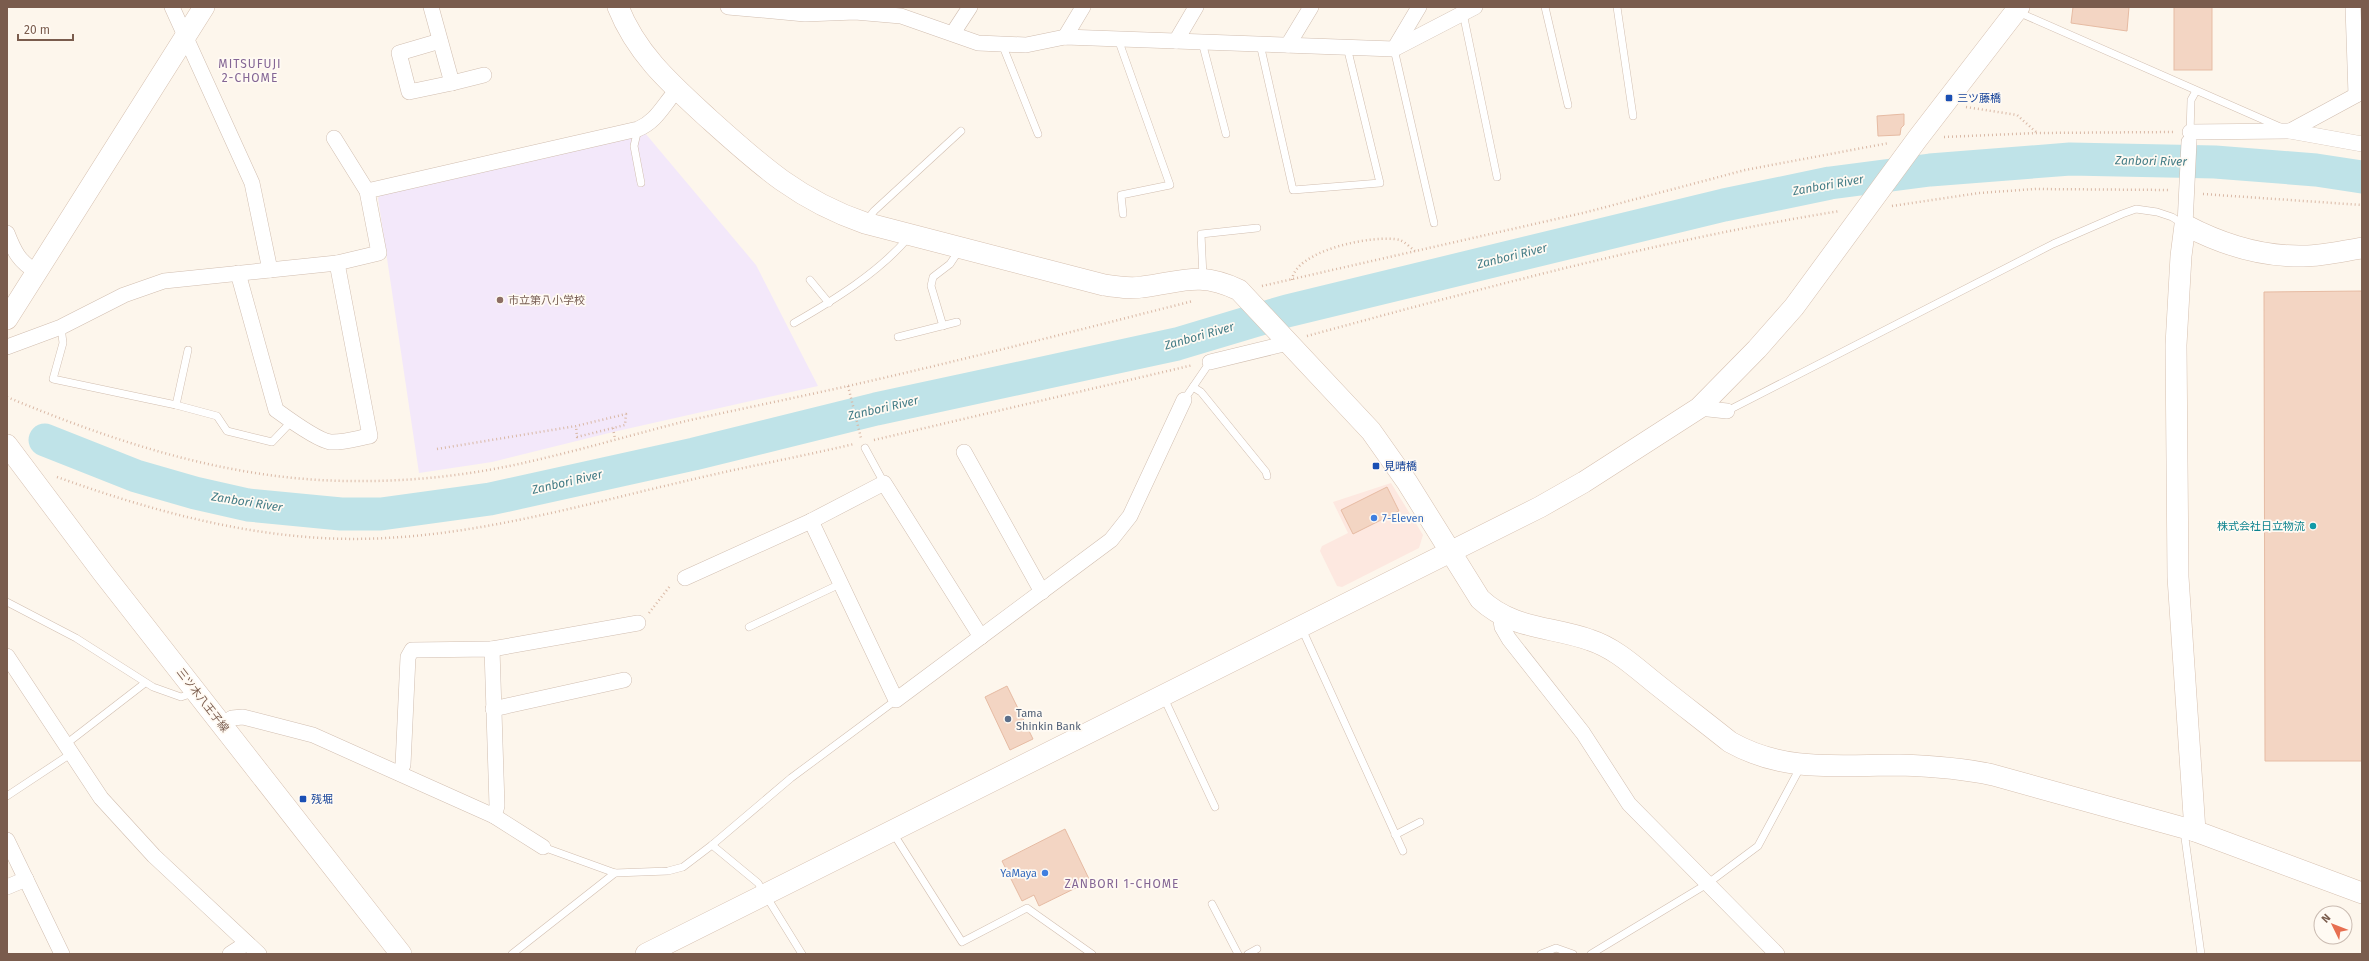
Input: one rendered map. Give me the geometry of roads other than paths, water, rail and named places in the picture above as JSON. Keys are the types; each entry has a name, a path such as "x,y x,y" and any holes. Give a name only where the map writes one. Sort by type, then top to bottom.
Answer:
{"street":[{"path":"172,7 187,35 252,183 270,270"},
{"path":"7,319 204,7"},
{"path":"431,7 452,83"},
{"path":"618,7 626,27 642,52 677,90 764,169 818,204 864,224 1104,285 1141,287 1192,278 1223,283 1246,295 1293,340 1370,431 1407,482 1480,599 1500,614 1540,629 1590,640 1620,655 1730,742 1773,760 1801,765 1900,766 1966,769 1993,775 2190,830 2362,893"},
{"path":"728,7 744,7 805,14 856,10 901,16 978,43 1026,45 1065,37 1394,49 1469,10"},
{"path":"953,34 970,7"},
{"path":"1065,37 1083,7"},
{"path":"1176,41 1196,7"},
{"path":"1288,45 1311,7"},
{"path":"1394,49 1419,7"},
{"path":"2290,131 2359,93 2353,7"},
{"path":"646,954 670,946 766,894 1450,553 1584,482 1699,408 1794,307 2014,8"},
{"path":"440,41 399,53 409,92 484,75"},
{"path":"367,192 638,129 649,124 657,117 677,90"},
{"path":"2190,830 2178,577 2176,345 2181,256 2188,190 2190,137 2290,131 2362,144"},
{"path":"7,347 61,327 124,295 164,281 336,263 379,253 367,192 334,138"},
{"path":"2185,226 2210,238 2271,254 2304,256 2362,248"},
{"path":"7,233 17,257 25,266 36,272"},
{"path":"238,273 276,410 291,422 329,442 370,436 336,263"},
{"path":"1210,362 1293,340"},
{"path":"810,521 896,700 1112,540 1130,516 1189,393"},
{"path":"1699,408 1727,411"},
{"name":"三ツ木八王子線","path":"7,445 103,573 401,954"},
{"path":"964,452 1042,592"},
{"path":"685,578 810,521 884,483 981,638"},
{"path":"1500,614 1502,627 1509,639 1583,733 1629,804 1777,954"},
{"path":"399,773 403,765 408,656 412,650 492,649 638,622"},
{"path":"492,649 497,806 494,816"},
{"path":"7,656 101,798 154,856 259,954"},
{"path":"493,709 624,680"},
{"path":"222,725 232,718 243,717 313,735 494,816 543,847"},
{"path":"7,840 62,954"},
{"path":"7,887 26,879"},
{"path":"230,954 247,943"}],"lane":[{"path":"1545,7 1568,105"},
{"path":"1617,7 1633,116"},
{"path":"2014,8 2196,91 2290,131"},
{"path":"1469,10 1497,178"},
{"path":"1118,39 1170,185 1121,195 1123,214"},
{"path":"1202,42 1226,134"},
{"path":"1002,44 1038,134"},
{"path":"1260,44 1293,190 1380,183 1346,47"},
{"path":"1394,49 1434,223"},
{"path":"2190,137 2191,100 2196,91"},
{"path":"638,129 634,146 641,182"},
{"path":"864,224 874,211 961,131"},
{"path":"1727,411 2052,244 2122,214 2136,209 2157,212 2172,217 2185,226"},
{"path":"1203,279 1201,234 1257,228"},
{"path":"794,323 829,303 894,254 911,235"},
{"path":"943,326 931,286 933,277 950,264 960,248"},
{"path":"810,280 829,303"},
{"path":"898,338 957,322"},
{"path":"61,327 63,343 53,379 217,416 227,431 272,442 291,422"},
{"path":"176,406 188,350"},
{"path":"1189,393 1210,362"},
{"path":"1189,393 1201,392 1266,472 1267,476"},
{"path":"865,448 884,483"},
{"path":"749,627 840,584"},
{"path":"7,602 76,638 145,683 181,697 196,692"},
{"path":"1301,627 1403,851"},
{"path":"7,796 69,749 145,683"},
{"path":"1163,696 1215,808"},
{"path":"543,847 615,873 668,871 683,867 712,845 792,778 896,700"},
{"path":"1591,954 1707,884 1758,846 1801,765"},
{"path":"1395,835 1420,822"},
{"path":"2190,830 2201,954"},
{"path":"892,832 962,942 1027,908 1092,954"},
{"path":"712,845 758,883 802,954"},
{"path":"512,954 615,873"},
{"path":"1212,904 1238,954"},
{"path":"1541,954 1556,948 1573,954"},
{"path":"1248,954 1257,949"}],"waterway":[{"name":"Zanbori River","path":"45,440 136,476 195,493 248,505 341,514 381,514 490,499 694,454 876,409 1177,344 1287,311 1724,205 1830,183 1930,170 2070,159 2215,162 2316,170 2362,177"}],"place":[{"name":"三ツ藤橋","path":"1949,98"},
{"name":"市立第八小学校","path":"500,300"},
{"name":"見晴橋","path":"1376,466"},
{"name":"7-Eleven","path":"1374,518"},
{"name":"株式会社日立物流","path":"2313,526"},
{"name":"Tama Shinkin Bank","path":"1008,719"},
{"name":"残堀","path":"303,799"},
{"name":"YaMaya","path":"1045,873"}],"district":[{"name":"MITSUFUJI 2-CHOME","path":"250,71"},
{"name":"ZANBORI 1-CHOME","path":"1122,884"}]}
